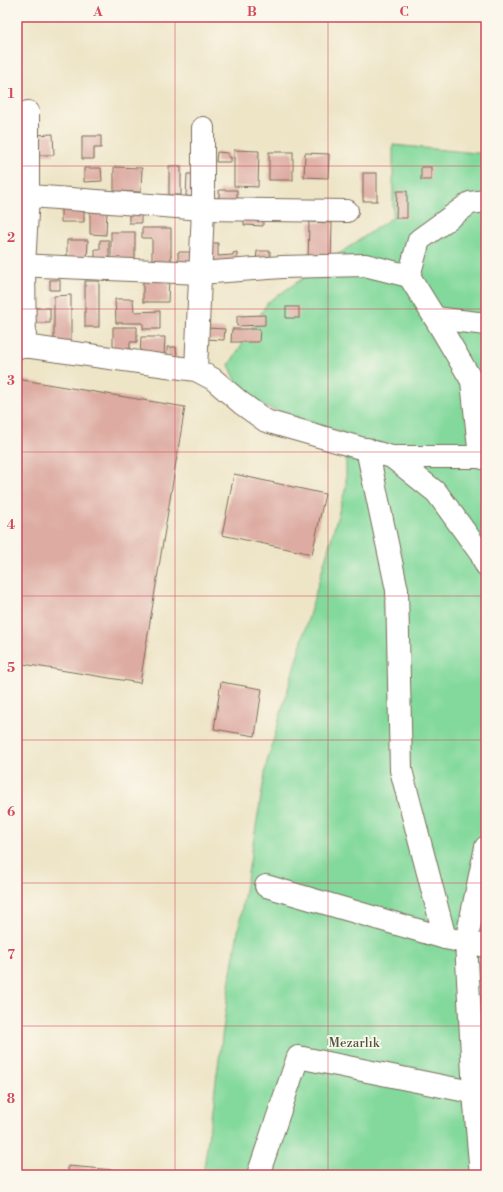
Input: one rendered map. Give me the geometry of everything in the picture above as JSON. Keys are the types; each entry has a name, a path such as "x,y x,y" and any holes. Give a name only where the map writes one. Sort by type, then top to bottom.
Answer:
{"street":[{"path":"21,266 200,273 282,267 365,265 409,276 436,318 472,381 483,458 392,457 266,421 241,404 212,379 196,370 21,346 21,266 23,195 28,112"},
{"path":"196,370 203,208 203,128"},
{"path":"23,195 203,208 347,211"},
{"path":"409,276 419,240 470,203 486,201"},
{"path":"436,318 486,324"},
{"path":"367,450 397,590 401,770 445,938"},
{"path":"392,457 438,493 481,554 486,565"},
{"path":"481,1175 476,944 486,847"},
{"path":"266,886 445,938 476,944"},
{"path":"258,1175 298,1057 480,1094"}],"green space":[{"name":"Mezarlık","path":"393,145 486,154 486,1175 203,1175 231,972 267,762 346,487 346,434 245,400 229,365 268,302 393,217"}],"building":[{"path":"53,134 54,155 35,155 35,135"},
{"path":"82,136 101,136 101,148 94,148 94,159 82,159"},
{"path":"234,150 259,151 258,187 234,186"},
{"path":"217,152 228,153 228,157 231,157 231,162 216,162"},
{"path":"269,152 293,152 293,180 269,180"},
{"path":"305,153 329,154 328,178 304,177"},
{"path":"169,166 181,166 181,195 169,195"},
{"path":"114,167 142,168 141,192 114,191"},
{"path":"421,167 431,167 431,180 421,180"},
{"path":"84,168 101,168 102,181 84,182"},
{"path":"363,173 377,173 377,201 363,201"},
{"path":"187,174 201,174 200,197 186,196"},
{"path":"219,190 237,190 237,205 215,205 215,198 219,198"},
{"path":"397,191 407,191 407,218 396,218"},
{"path":"61,206 84,207 84,222 61,222"},
{"path":"90,209 107,209 106,235 90,234"},
{"path":"129,213 141,213 141,223 129,223"},
{"path":"244,213 263,213 263,226 244,225"},
{"path":"309,222 332,223 331,263 308,262"},
{"path":"142,228 171,228 171,267 152,267 152,238 142,238"},
{"path":"111,232 135,232 135,267 111,267"},
{"path":"67,240 88,240 87,262 67,262"},
{"path":"100,240 109,240 109,261 95,261 95,249 100,249"},
{"path":"209,243 218,243 218,256 233,255 233,253 237,252 237,262 209,263"},
{"path":"257,251 270,251 270,262 256,262"},
{"path":"178,252 196,252 196,270 178,269"},
{"path":"143,278 169,279 168,302 143,302"},
{"path":"50,280 60,280 60,290 50,290"},
{"path":"85,281 99,281 99,327 85,327"},
{"path":"71,295 71,344 54,345 54,296"},
{"path":"115,299 133,299 134,312 160,311 160,329 143,329 143,323 116,323"},
{"path":"286,307 299,307 299,318 286,318"},
{"path":"30,308 50,308 50,323 30,323"},
{"path":"265,315 265,325 237,326 237,316"},
{"path":"113,327 137,327 137,342 130,342 130,349 113,349"},
{"path":"206,328 225,329 224,340 205,339"},
{"path":"232,329 260,329 259,342 231,342"},
{"path":"141,337 165,337 164,358 140,357"},
{"path":"167,347 176,347 177,357 167,357"},
{"path":"17,379 185,407 140,683 17,663"},
{"path":"234,474 325,494 312,554 222,535"},
{"path":"221,682 262,689 255,736 214,729"},
{"path":"68,1166 162,1174 162,1175 68,1175"}]}
